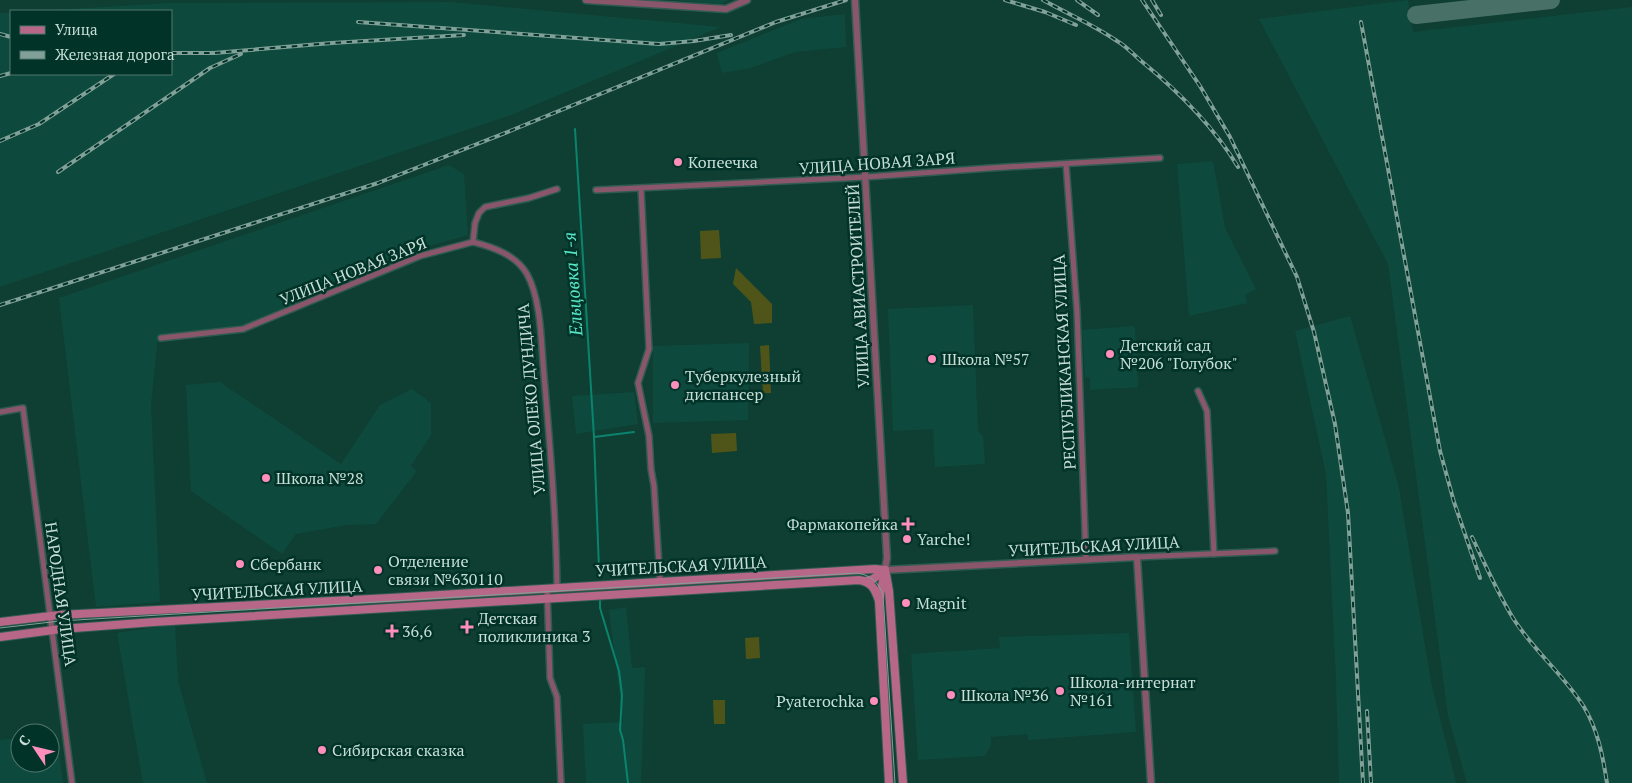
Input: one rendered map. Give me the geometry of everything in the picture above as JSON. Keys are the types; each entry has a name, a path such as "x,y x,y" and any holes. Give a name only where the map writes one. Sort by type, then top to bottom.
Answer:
{"main road":[{"name":"УЧИТЕЛЬСКАЯ УЛИЦА","path":"0,622 51,616 875,569 885,570"},
{"name":"УЧИТЕЛЬСКАЯ УЛИЦА","path":"0,637 53,630 548,598 866,581 873,579 885,570"},
{"name":"УЛИЦА АВИАСТРОИТЕЛЕЙ","path":"885,570 879,601 889,783"},
{"name":"УЛИЦА АВИАСТРОИТЕЛЕЙ","path":"885,570 889,591 903,783"},
{"path":"866,581 875,588 879,601"}],"street":[{"path":"586,0 726,9 747,0"},
{"name":"УЛИЦА АВИАСТРОИТЕЛЕЙ","path":"856,0 887,558 885,570"},
{"name":"УЛИЦА НОВАЯ ЗАРЯ","path":"596,190 866,177 1160,158"},
{"name":"РЕСПУБЛИКАНСКАЯ УЛИЦА","path":"1066,164 1076,311 1086,560"},
{"path":"473,242 475,223 479,213 485,207 530,198 557,188"},
{"path":"641,188 648,349 638,383 649,436 660,581"},
{"name":"УЛИЦА НОВАЯ ЗАРЯ","path":"162,338 243,328 420,256 473,242"},
{"name":"УЛИЦА ОЛЕКО ДУНДИЧА","path":"473,242 494,248 513,258 526,274 536,300 545,387 555,522 557,587"},
{"path":"1198,391 1207,411 1214,554"},
{"name":"НАРОДНАЯ УЛИЦА","path":"0,412 23,408 72,783"},
{"name":"УЧИТЕЛЬСКАЯ УЛИЦА","path":"885,570 1275,551"},
{"path":"1137,557 1151,783"},
{"path":"548,588 550,678 557,697 561,783"}],"shaded area":[{"path":"671,0 730,0 721,4"},
{"path":"1408,0 1413,32 1632,7 1632,783 1467,783 1448,716 1388,264 1259,19"},
{"path":"451,2 721,27 511,115 0,287 0,13 10,13 10,75 172,75 172,10 52,10 171,3"},
{"path":"845,14 846,47 795,52 751,68 722,73 717,53 801,19"},
{"path":"1213,161 1225,228 1256,289 1245,295 1247,303 1189,316 1177,164"},
{"path":"449,165 464,174 468,235 430,246 343,289 248,324 158,335 151,405 160,602 96,607 59,298"},
{"path":"719,230 721,258 701,259 700,231"},
{"path":"736,268 772,304 772,323 754,324 751,302 733,284"},
{"name":"Школа №57","path":"973,305 978,431 983,436 985,464 935,467 933,429 893,431 888,309"},
{"path":"1350,316 1399,488 1431,682 1456,783 1339,783 1326,474 1295,331"},
{"name":"Детский сад №206 \"Голубок\"","path":"1135,327 1138,387 1090,390 1090,378 1085,377 1082,330"},
{"path":"749,343 748,420 653,423 653,346"},
{"path":"769,345 771,393 763,393 760,346"},
{"name":"Школа №28","path":"220,382 341,464 380,405 412,389 431,403 431,435 411,466 417,471 376,524 347,525 296,534 282,554 191,491 186,385"},
{"path":"634,392 638,424 576,434 572,396"},
{"path":"736,433 737,451 712,453 711,434"},
{"path":"626,607 632,668 645,667 641,783 586,783 583,724 623,722 609,610"},
{"path":"175,624 178,681 207,783 143,783 117,633"},
{"name":"Школа-интернат №161","path":"1129,633 1136,732 1028,740 1027,734 991,737 991,745 985,756 918,760 911,654 1000,648 999,637"},
{"path":"759,637 760,658 746,659 745,638"},
{"path":"713,700 725,700 725,724 714,724"},
{"path":"10,739 10,773 60,773 60,760 63,783 0,783 0,740"}],"waterway":[{"name":"Ельцовка 1-я","path":"575,129 594,437"},
{"name":"Ельцовка 1-я","path":"599,569 594,437 634,432"},
{"name":"Ельцовка 1-я","path":"600,601 600,608 619,671 622,695 620,730 628,783"}],"taxiway":[{"path":"1416,15 1551,0"}],"tram line":[{"path":"0,628 60,621 857,573 866,575 873,580 879,586 883,595 895,783"}],"railway":[{"path":"0,305 378,183 776,22 846,0"},
{"path":"1005,0 1045,12 1076,25"},
{"path":"1043,0 1099,30 1126,48 1194,109 1238,167"},
{"path":"1077,0 1098,15"},
{"path":"1142,0 1200,86 1230,137 1297,277 1314,332 1335,424 1348,513 1363,783"},
{"path":"1152,0 1161,15"},
{"path":"358,22 659,44 731,35"},
{"path":"1361,22 1440,451 1454,502 1480,578"},
{"path":"0,34 10,37"},
{"path":"172,53 214,53 332,43 464,35"},
{"path":"58,172 210,68 241,54"},
{"path":"0,76 10,73"},
{"path":"0,141 39,124 112,75"},
{"path":"1472,537 1496,588 1513,618 1576,695 1589,716 1599,744 1607,783"},
{"path":"1367,711 1371,783"}],"place":[{"name":"Копеечка","path":"678,162"},
{"name":"Детский сад №206 \"Голубок\"","path":"1110,354"},
{"name":"Школа №57","path":"932,359"},
{"name":"Туберкулезный диспансер","path":"675,385"},
{"name":"Школа №28","path":"266,478"},
{"name":"Фармакопейка","path":"908,524"},
{"name":"Yarche!","path":"907,539"},
{"name":"Сбербанк","path":"240,564"},
{"name":"Отделение связи №630110","path":"378,570"},
{"name":"Magnit","path":"906,603"},
{"name":"Детская поликлиника 3","path":"467,627"},
{"name":"36,6","path":"392,631"},
{"name":"Школа-интернат №161","path":"1060,691"},
{"name":"Школа №36","path":"951,695"},
{"name":"Pyaterochka","path":"874,701"},
{"name":"Сибирская сказка","path":"322,750"}]}
